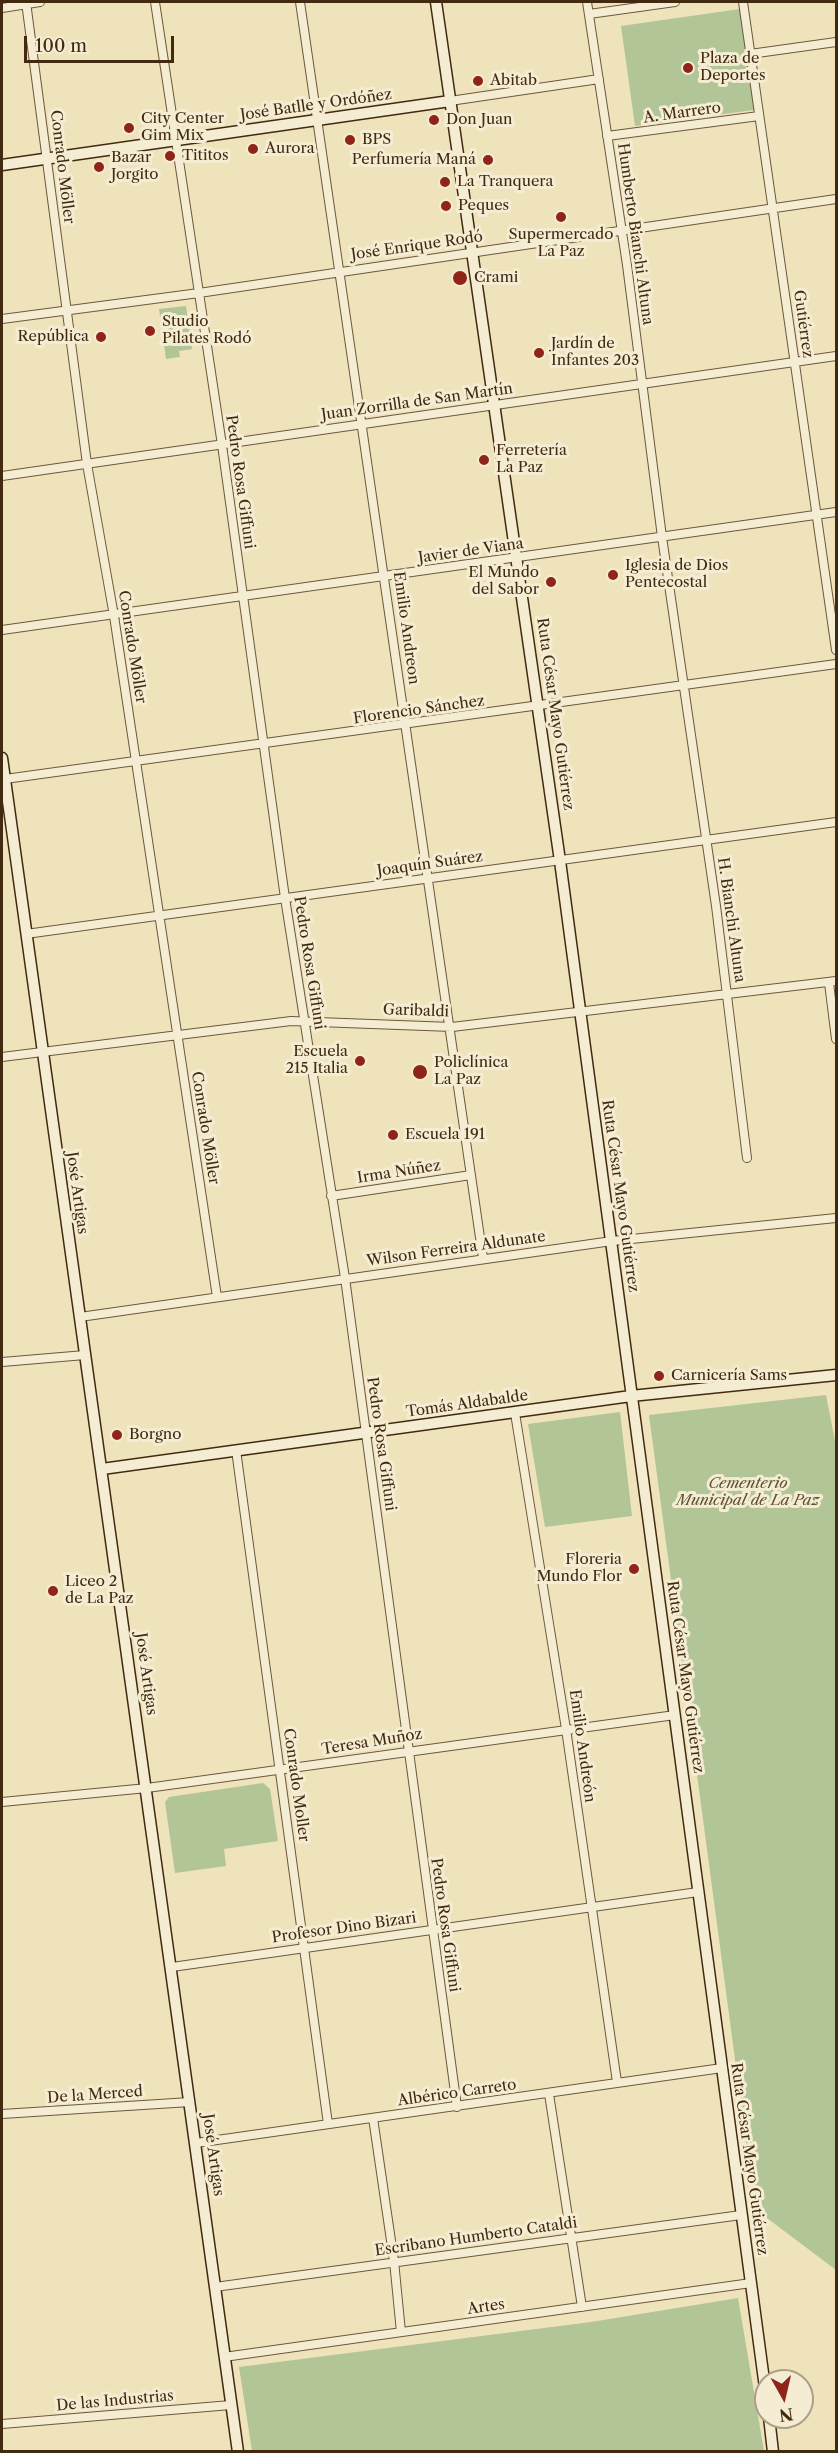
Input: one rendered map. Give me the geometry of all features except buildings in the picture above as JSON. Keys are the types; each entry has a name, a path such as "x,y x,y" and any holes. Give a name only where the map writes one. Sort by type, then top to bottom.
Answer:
{"street":[{"path":"2,8 40,2"},
{"name":"Pedro Rosa Giffuni","path":"155,2 174,140 222,445 303,1020 345,1278 457,2107"},
{"name":"Emilio Andreon","path":"300,2 452,1027 483,1258"},
{"name":"Ruta César Mayo Gutiérrez","path":"436,2 539,706 763,2369"},
{"name":"Humberto Bianchi Altuna","path":"587,2 622,230 682,686"},
{"path":"589,14 675,2"},
{"name":"Gutiérrez","path":"743,2 837,650"},
{"name":"Conrado Möller","path":"26,3 87,464 114,616 217,1297"},
{"path":"750,54 837,42"},
{"name":"José Batlle y Ordóñez","path":"2,165 599,79"},
{"name":"A. Marrero","path":"607,136 759,116"},
{"name":"José Enrique Rodó","path":"2,319 837,199"},
{"name":"Juan Zorrilla de San Martín","path":"2,476 837,356"},
{"name":"Javier de Viana","path":"2,630 114,616 837,512"},
{"name":"Florencio Sánchez","path":"4,779 264,745 837,664"},
{"name":"H. Bianchi Altuna","path":"682,686 706,840 747,1158"},
{"name":"José Artigas","path":"2,758 238,2451"},
{"name":"Joaquín Suárez","path":"27,934 837,822"},
{"path":"833,982 837,1038"},
{"name":"Garibaldi","path":"2,1057 303,1020 452,1027 833,982"},
{"name":"Irma Núñez","path":"332,1196 471,1175"},
{"name":"Wilson Ferreira Aldunate","path":"80,1317 612,1241 837,1218"},
{"path":"2,1362 86,1355"},
{"name":"Tomás Aldabalde","path":"102,1469 631,1396 837,1375"},
{"name":"Emilio Andreón","path":"515,1413 566,1729 617,2082"},
{"name":"Conrado Moller","path":"236,1450 328,2124"},
{"name":"Teresa Muñoz","path":"2,1802 147,1788 408,1750 675,1715"},
{"name":"Profesor Dino Bizari","path":"172,1967 432,1928 698,1892"},
{"name":"Albérico Carreto","path":"196,2143 722,2068"},
{"path":"549,2094 582,2307"},
{"name":"De la Merced","path":"2,2114 190,2102"},
{"path":"372,2118 394,2261 401,2332"},
{"name":"Escribano Humberto Cataldi","path":"215,2287 741,2215"},
{"name":"Artes","path":"225,2357 751,2283"},
{"name":"De las Industrias","path":"2,2424 231,2405"},
{"path":"770,2429 773,2451"}],"green space":[{"name":"Plaza de Deportes","path":"740,9 754,110 635,126 621,26"},
{"path":"186,306 192,349 179,351 180,357 166,359 159,309"},
{"name":"Cementerio Municipal de La Paz","path":"826,1395 836,1446 836,2270 755,2209 649,1415"},
{"path":"620,1412 632,1516 545,1527 528,1424"},
{"path":"263,1783 270,1789 278,1841 224,1849 226,1866 175,1873 165,1802 169,1797"},
{"path":"738,2298 754,2392 754,2429 760,2429 764,2451 252,2451 239,2367 591,2322"}],"place":[{"name":"Plaza de Deportes","path":"688,68"},
{"name":"Abitab","path":"478,81"},
{"name":"Don Juan","path":"434,120"},
{"name":"City Center Gim Mix","path":"129,128"},
{"name":"BPS","path":"350,140"},
{"name":"Aurora","path":"253,149"},
{"name":"Tititos","path":"170,156"},
{"name":"Perfumería Maná","path":"488,160"},
{"name":"Bazar Jorgito","path":"99,167"},
{"name":"La Tranquera","path":"445,182"},
{"name":"Peques","path":"446,206"},
{"name":"Supermercado La Paz","path":"561,217"},
{"name":"Crami","path":"460,278"},
{"name":"Studio Pilates Rodó","path":"150,331"},
{"name":"República","path":"101,337"},
{"name":"Jardín de Infantes 203","path":"539,353"},
{"name":"Ferretería La Paz","path":"484,460"},
{"name":"Iglesia de Dios Pentecostal","path":"613,575"},
{"name":"El Mundo del Sabor","path":"551,582"},
{"name":"Escuela 215 Italia","path":"360,1061"},
{"name":"Policlínica La Paz","path":"420,1072"},
{"name":"Escuela 191","path":"393,1135"},
{"name":"Carnicería Sams","path":"659,1376"},
{"name":"Borgno","path":"117,1435"},
{"name":"Floreria Mundo Flor","path":"634,1569"},
{"name":"Liceo 2 de La Paz","path":"53,1591"}]}
